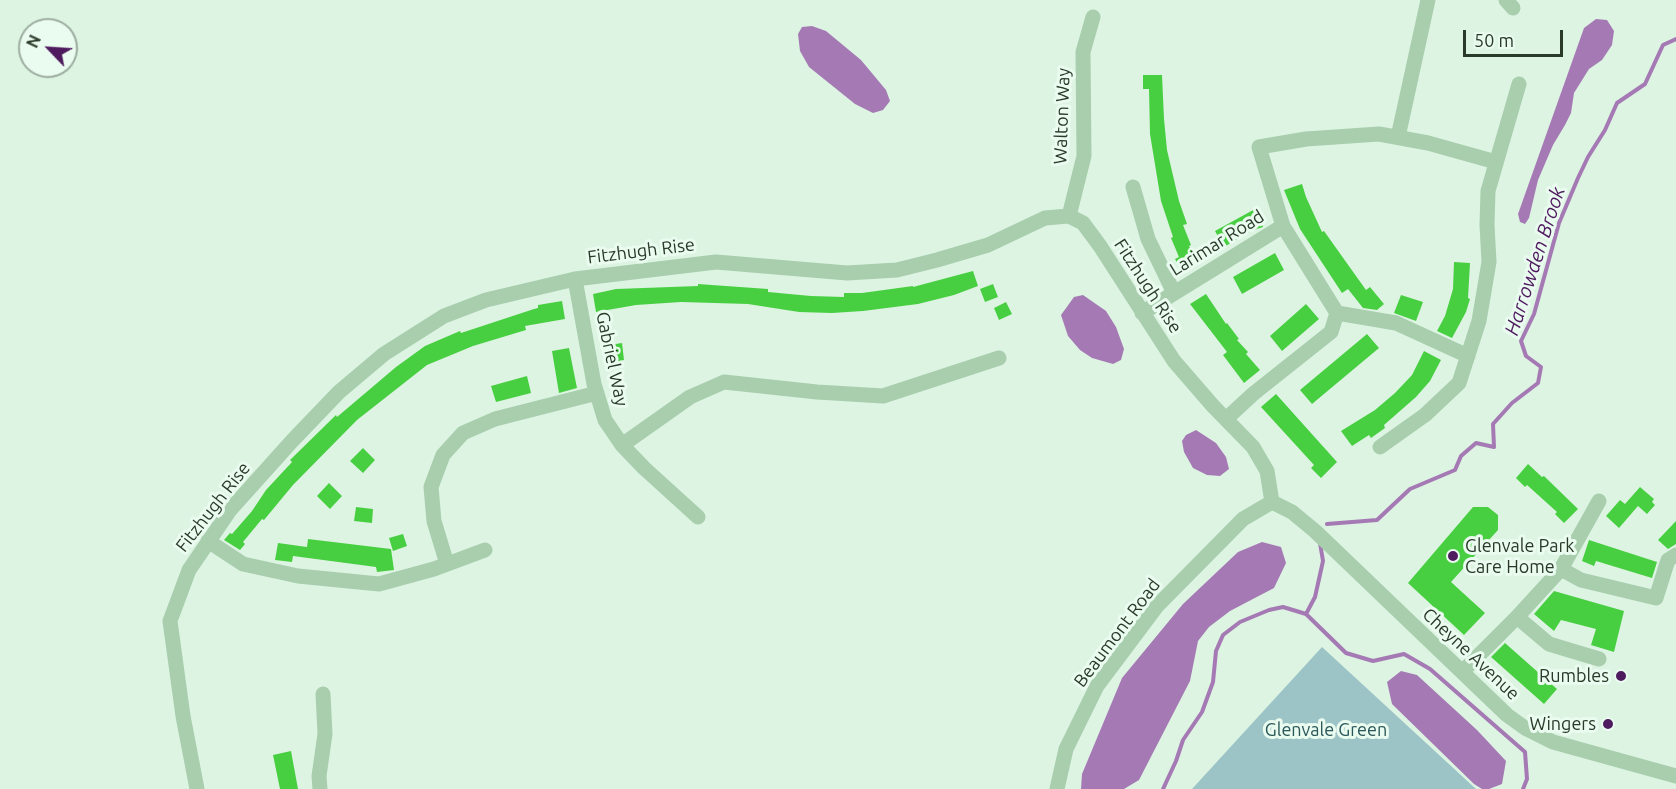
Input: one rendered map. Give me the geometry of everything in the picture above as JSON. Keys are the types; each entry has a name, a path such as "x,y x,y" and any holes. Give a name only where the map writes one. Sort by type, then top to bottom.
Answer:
{"street":[{"path":"1398,138 1428,0"},
{"name":"Walton Way","path":"1069,216 1084,156 1083,52 1093,18"},
{"path":"1380,447 1425,416 1459,383 1479,321 1489,262 1488,190 1520,84"},
{"path":"1468,356 1396,323 1337,313 1282,226 1259,147 1306,139 1379,134 1428,143 1496,162"},
{"path":"1133,188 1148,239 1174,293"},
{"name":"Fitzhugh Rise","path":"197,789 183,716 170,621 189,570 230,510 339,392 384,354 444,316 475,304 575,279 716,262 847,273 897,270 988,245 1044,218 1069,216 1083,224 1100,246 1174,361 1253,447 1267,471 1272,502"},
{"name":"Larimar Road","path":"1142,313 1282,226"},
{"name":"Gabriel Way","path":"575,279 597,393 605,420 622,445 644,468 698,517"},
{"path":"1226,420 1253,394 1331,332 1337,313"},
{"path":"622,445 690,398 724,382 817,392 883,396 999,358"},
{"path":"447,564 434,521 431,487 443,455 463,433 484,424 597,393"},
{"path":"1462,672 1561,569 1599,501"},
{"name":"Cheyne Avenue","path":"1272,502 1292,512 1315,531 1507,715 1526,729 1553,742 1676,776"},
{"name":"Beaumont Road","path":"1057,789 1066,749 1097,686 1157,606 1243,519 1272,502"},
{"path":"208,541 243,564 298,576 379,585 485,550"},
{"path":"1561,569 1581,580 1656,598 1668,560 1676,555"},
{"path":"1517,617 1549,644 1599,659"},
{"path":"320,789 319,776 325,734 323,694"}],"green space":[{"name":"Glenvale Green","path":"1322,647 1476,789 1192,789"}],"shaded area":[{"path":"1596,19 1607,20 1614,31 1612,45 1602,60 1589,69 1574,93 1571,113 1553,145 1538,180 1529,218 1525,224 1520,222 1518,214 1584,28"},
{"path":"812,26 826,31 861,60 886,90 890,101 883,110 873,113 855,104 809,67 800,51 798,34 802,27"},
{"path":"1083,295 1106,311 1116,327 1124,349 1121,360 1113,364 1092,358 1080,350 1068,336 1061,315 1074,297"},
{"path":"1196,430 1216,443 1226,457 1229,469 1220,476 1207,475 1193,468 1184,452 1182,441 1186,435"},
{"path":"1262,542 1281,547 1286,563 1274,588 1230,611 1209,627 1198,641 1190,681 1139,780 1124,789 1081,789 1082,774 1122,678 1183,604 1238,552"},
{"path":"1401,671 1417,675 1477,730 1506,761 1502,784 1482,789 1474,784 1392,704 1387,682"}],"building":[{"path":"1143,75 1162,75 1167,150 1187,224 1183,225 1196,260 1180,268 1175,259 1179,257 1171,238 1173,237 1161,201 1150,134 1149,89 1143,89"},
{"path":"1302,184 1322,232 1324,231 1366,290 1370,287 1384,304 1377,310 1363,308 1348,289 1342,293 1300,229 1284,190"},
{"path":"1255,209 1263,227 1251,231 1224,247 1215,231"},
{"path":"1275,253 1284,270 1242,294 1233,277"},
{"path":"1454,262 1470,263 1468,298 1470,299 1466,312 1452,338 1437,331 1445,316 1453,289"},
{"path":"973,271 978,286 954,295 918,304 832,313 799,312 748,304 681,302 636,305 596,312 593,294 616,289 698,286 698,284 768,289 768,292 811,296 844,297 844,293 913,287"},
{"path":"993,284 998,297 985,302 980,289"},
{"path":"1206,294 1239,339 1237,340 1248,352 1246,354 1260,370 1244,383 1223,355 1227,352 1190,304"},
{"path":"1401,295 1423,302 1416,321 1394,313"},
{"path":"562,301 565,319 525,326 526,330 473,346 427,365 357,420 293,485 264,520 262,519 243,542 245,544 240,550 224,540 252,511 266,490 292,462 290,460 336,415 337,417 396,367 425,346 460,331 461,333 538,308 538,305"},
{"path":"1006,302 1012,314 999,320 994,308"},
{"path":"1306,304 1319,319 1282,351 1270,336"},
{"path":"1367,334 1379,348 1312,404 1300,390"},
{"path":"622,343 624,360 606,364 603,346"},
{"path":"569,348 577,388 559,393 552,351"},
{"path":"1424,351 1441,360 1430,381 1416,397 1384,425 1385,428 1371,438 1369,435 1352,446 1341,431 1375,410 1395,393 1412,375"},
{"path":"527,376 531,393 496,402 491,386"},
{"path":"1276,394 1337,462 1321,478 1311,468 1314,465 1261,407"},
{"path":"363,448 375,460 363,473 350,461"},
{"path":"1528,464 1578,509 1564,523 1555,514 1557,512 1516,478"},
{"path":"329,483 342,496 330,509 317,496"},
{"path":"1640,487 1654,499 1652,502 1655,505 1647,514 1638,506 1619,528 1606,516 1620,500 1625,504"},
{"path":"356,507 373,509 372,523 354,521"},
{"name":"Glenvale Park Care Home","path":"1473,507 1488,507 1498,515 1498,530 1451,582 1485,613 1464,635 1408,583"},
{"path":"1676,521 1676,544 1668,549 1658,540"},
{"path":"403,534 407,546 393,551 389,538"},
{"path":"308,539 391,549 394,570 377,572 376,567 293,556 292,562 275,560 278,543 307,547"},
{"path":"1589,540 1657,562 1652,578 1596,561 1594,566 1582,561"},
{"path":"1554,591 1624,611 1614,652 1591,645 1596,629 1561,620 1554,631 1534,614"},
{"path":"1505,643 1557,689 1544,704 1491,657"},
{"path":"291,751 298,789 280,789 273,755"}],"waterway":[{"name":"Harrowden Brook","path":"1327,524 1377,520 1410,489 1455,470 1461,456 1476,443 1494,447 1493,424 1512,403 1538,383 1541,367 1526,356 1521,341 1534,314 1559,223 1578,178 1605,130 1617,103 1645,84 1663,45 1676,39"},
{"name":"Harrowden Brook","path":"1306,614 1315,597 1323,561 1320,543"},
{"path":"1163,789 1183,740 1202,712 1213,682 1216,651 1223,635 1240,622 1283,607 1306,614 1346,653 1373,661 1404,654 1430,669 1525,752 1527,779 1523,789"}],"place":[{"name":"Glenvale Park Care Home","path":"1453,556"},
{"name":"Rumbles","path":"1621,676"},
{"name":"Wingers","path":"1608,724"}]}
